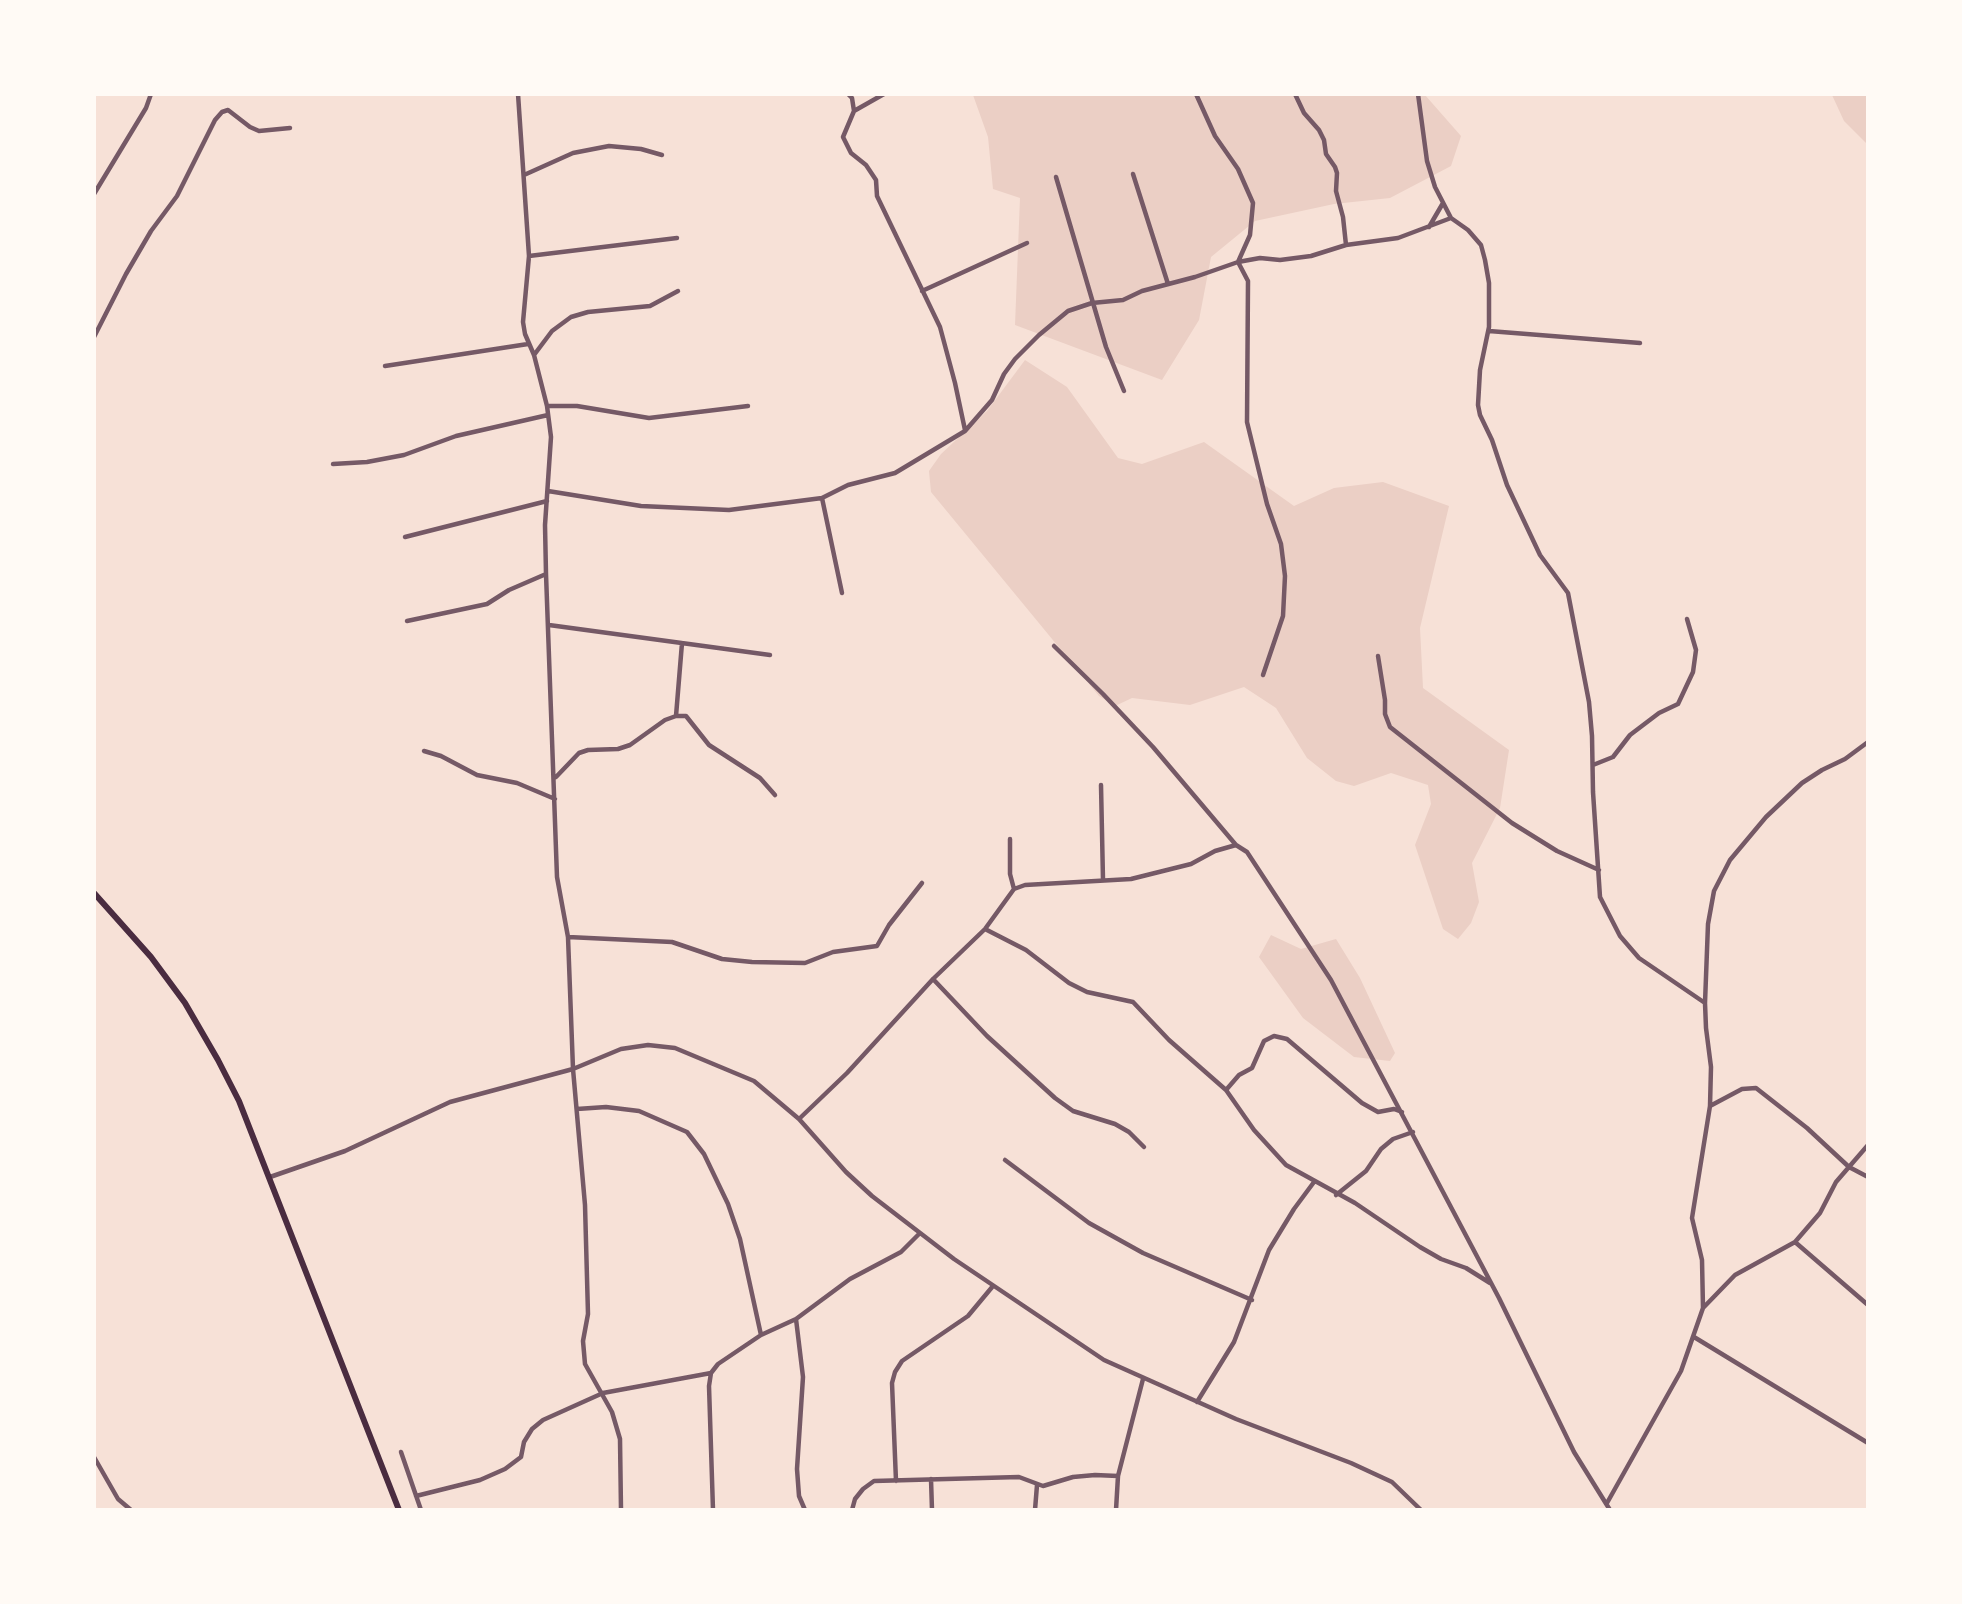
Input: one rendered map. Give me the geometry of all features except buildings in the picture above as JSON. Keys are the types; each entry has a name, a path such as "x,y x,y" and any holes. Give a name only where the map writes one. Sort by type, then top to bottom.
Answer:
{"main road":[{"path":"94,893 150,957 185,1003 239,1101 399,1510"}],"street":[{"path":"94,194 146,108 151,94"},
{"path":"518,94 529,256 523,323 547,406 551,437 546,574 557,877 568,937 573,1069 585,1205 588,1314 583,1341 585,1364 603,1392 620,1439 621,1510"},
{"path":"848,94 852,98 854,111 843,136 851,153 866,165 876,180 877,196 940,327 965,431"},
{"path":"854,111 884,94"},
{"path":"1196,94 1215,136 1238,169 1253,202 1250,235 1238,261"},
{"path":"1296,94 1304,113 1319,130 1326,154 1337,173 1336,191 1343,217 1346,245"},
{"path":"1418,94 1427,161 1451,218 1481,244 1489,283 1489,331 1480,370 1480,415 1492,440 1507,485 1540,555 1568,593 1589,702 1600,897 1620,936 1639,958 1705,1003"},
{"path":"94,337 151,231 183,186 215,120 228,110 259,131 290,128"},
{"path":"524,175 573,153 608,146 641,149 663,155"},
{"path":"1133,174 1168,284"},
{"path":"1056,177 1092,303 1124,391"},
{"path":"1429,227 1443,203"},
{"path":"548,491 641,506 729,510 822,498 848,485 895,473 965,431 992,400 1004,374 1015,359 1068,312 1092,303 1123,300 1238,261 1311,256 1346,245 1398,238 1451,218"},
{"path":"529,256 677,238"},
{"path":"922,291 1027,243"},
{"path":"1238,261 1248,281 1250,352 1247,422 1267,504 1281,544 1286,576 1283,616 1263,675"},
{"path":"534,355 552,331 571,317 588,312 650,306 678,291"},
{"path":"1489,331 1640,343"},
{"path":"385,366 528,344"},
{"path":"547,406 577,406 649,418 748,406"},
{"path":"333,464 367,462 404,455 456,436 548,415"},
{"path":"822,498 842,593"},
{"path":"405,537 547,501"},
{"path":"407,621 486,604 509,590 546,574"},
{"path":"1592,765 1613,757 1630,735 1659,713 1678,704 1693,672 1696,650 1687,619"},
{"path":"549,625 770,655"},
{"path":"676,716 682,643"},
{"path":"1054,646 1153,747 1236,845 1247,852 1331,979 1413,1132 1574,1452 1610,1510"},
{"path":"1378,656 1385,714 1390,727 1512,823 1557,851 1599,870"},
{"path":"555,778 579,753 630,745 665,720 686,716 709,745 760,778 775,795"},
{"path":"1607,1503 1681,1371 1703,1308 1702,1260 1692,1217 1710,1106 1711,1067 1705,1003 1708,924 1717,881 1730,860 1766,817 1802,783 1845,759 1867,742"},
{"path":"424,751 441,756 477,775 517,783 555,799"},
{"path":"1101,785 1103,880"},
{"path":"1010,839 1010,874 1014,889"},
{"path":"799,1119 847,1073 933,979 985,929 1014,889 1025,885 1131,879 1191,864 1215,851 1236,845"},
{"path":"568,937 672,942 722,960 804,963 833,952 877,946 889,925 922,883"},
{"path":"985,929 1026,950 1069,983 1087,992 1133,1002 1168,1041 1226,1090 1270,1149 1286,1165 1336,1195 1355,1203 1420,1247 1441,1259 1466,1268 1491,1284"},
{"path":"933,979 987,1036 1055,1098 1073,1111 1115,1124 1129,1132 1144,1147"},
{"path":"1226,1090 1240,1075 1252,1068 1264,1041 1274,1036 1287,1039 1362,1103 1378,1112 1394,1109 1403,1113"},
{"path":"270,1177 345,1151 450,1102 573,1069 621,1049 648,1045 674,1048 754,1081 799,1119 872,1196 993,1286 1104,1360 1197,1402 1392,1482 1421,1510"},
{"path":"1710,1106 1742,1089 1756,1088 1807,1128 1849,1167 1867,1177"},
{"path":"577,1110 606,1107 639,1111 687,1132 704,1154 728,1204 740,1239 761,1335"},
{"path":"1336,1195 1366,1171 1381,1149 1393,1139 1413,1132"},
{"path":"1703,1308 1735,1275 1795,1242 1820,1213 1836,1182 1867,1146"},
{"path":"1004,1160 1089,1223 1143,1253 1252,1300"},
{"path":"1197,1402 1234,1342 1269,1250 1314,1182"},
{"path":"713,1510 709,1386 711,1373 718,1364 761,1335 796,1319 850,1279 901,1252 920,1233"},
{"path":"1795,1242 1867,1305"},
{"path":"896,1481 892,1382 895,1372 902,1361 968,1316 993,1286"},
{"path":"796,1319 803,1377 797,1469 799,1496 805,1510"},
{"path":"1694,1337 1867,1443"},
{"path":"416,1496 480,1480 505,1469 521,1457 524,1442 532,1429 543,1420 603,1392 711,1373"},
{"path":"1116,1510 1118,1476 1143,1379"},
{"path":"401,1452 421,1510"},
{"path":"94,1457 118,1499 131,1510"},
{"path":"852,1510 855,1499 874,1481 1019,1477 1037,1485 1052,1484 1073,1477 1118,1476"},
{"path":"931,1479 932,1510"},
{"path":"1035,1510 1037,1485"}],"shaded area":[{"path":"973,95 1425,95 1461,136 1451,166 1390,198 1334,204 1255,221 1211,257 1199,320 1162,380 1015,325 1020,198 993,189 988,137"},
{"path":"1832,95 1867,95 1867,144 1844,121"},
{"path":"1025,360 1067,387 1118,458 1142,464 1204,442 1294,506 1334,488 1383,482 1449,506 1420,628 1423,688 1509,750 1500,808 1472,863 1479,902 1471,923 1458,939 1443,929 1415,845 1431,804 1428,785 1391,773 1354,786 1336,781 1307,758 1276,708 1244,687 1190,705 1132,698 1115,706 1099,696 931,492 929,471 941,454 987,411"},
{"path":"1271,935 1301,949 1336,939 1360,978 1395,1053 1390,1061 1354,1057 1303,1018 1259,957"}]}
